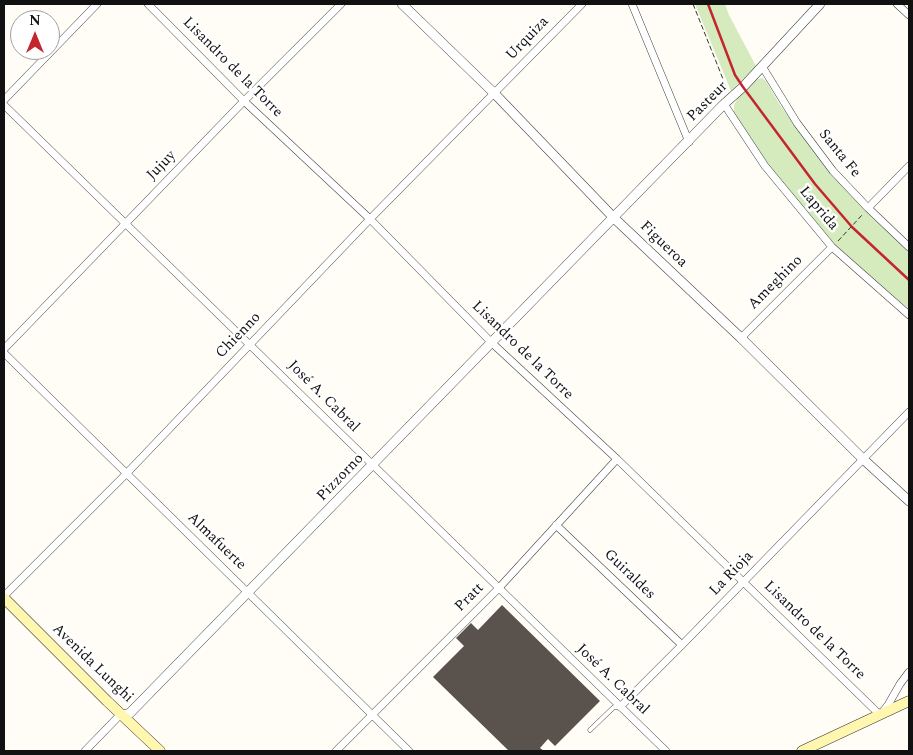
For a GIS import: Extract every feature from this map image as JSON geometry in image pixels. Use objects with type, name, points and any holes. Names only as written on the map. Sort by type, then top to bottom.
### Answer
[{"type":"main road","name":"Avenida Lunghi","points":[[4,597],[160,751]]},
{"type":"main road","points":[[802,751],[909,701]]},
{"type":"street","points":[[4,100],[97,4]]},
{"type":"street","name":"Lisandro de la Torre","points":[[148,4],[244,101],[370,219],[492,343],[617,459],[880,715]]},
{"type":"street","name":"Jujuy","points":[[4,349],[244,101],[341,4]]},
{"type":"street","name":"Figueroa","points":[[402,4],[494,93],[614,218],[741,338],[863,459],[909,501]]},
{"type":"street","name":"Urquiza","points":[[494,93],[582,4]]},
{"type":"street","points":[[632,4],[689,142]]},
{"type":"street","name":"Pasteur","points":[[614,218],[820,4]]},
{"type":"street","points":[[897,4],[909,15]]},
{"type":"street","name":"Santa Fe","points":[[762,66],[797,123],[833,171],[909,247]]},
{"type":"street","name":"Chienno","points":[[4,597],[126,474],[370,219],[494,93]]},
{"type":"street","name":"Laprida","points":[[728,101],[765,166],[832,247],[909,315]]},
{"type":"street","name":"José A. Cabral","points":[[4,105],[666,751]]},
{"type":"street","points":[[868,208],[909,166]]},
{"type":"street","name":"Pizzorno","points":[[85,751],[118,717],[130,713],[614,218]]},
{"type":"street","name":"Ameghino","points":[[741,338],[832,247]]},
{"type":"street","name":"Almafuerte","points":[[4,353],[409,751]]},
{"type":"street","name":"La Rioja","points":[[620,707],[909,412]]},
{"type":"street","name":"Pratt","points":[[336,751],[498,589],[617,459]]},
{"type":"street","name":"Guiraldes","points":[[556,525],[682,645]]},
{"type":"street","points":[[880,715],[909,672]]},
{"type":"lane","points":[[590,730],[614,707],[620,707]]},
{"type":"path","points":[[693,4],[728,101]]},
{"type":"path","points":[[832,247],[868,208]]},
{"type":"green space","points":[[695,4],[725,4],[756,66],[731,91]]},
{"type":"green space","points":[[762,78],[766,81],[780,105],[828,170],[871,217],[909,250],[909,309],[832,243],[768,165],[734,113],[734,105],[739,96],[757,79]]},
{"type":"building","points":[[502,605],[600,701],[555,746],[548,739],[540,748],[544,751],[509,751],[433,677],[464,646],[456,638],[471,623],[478,630]]},
{"type":"railway","points":[[708,4],[735,75],[743,87],[815,184],[852,227],[909,280]]}]
